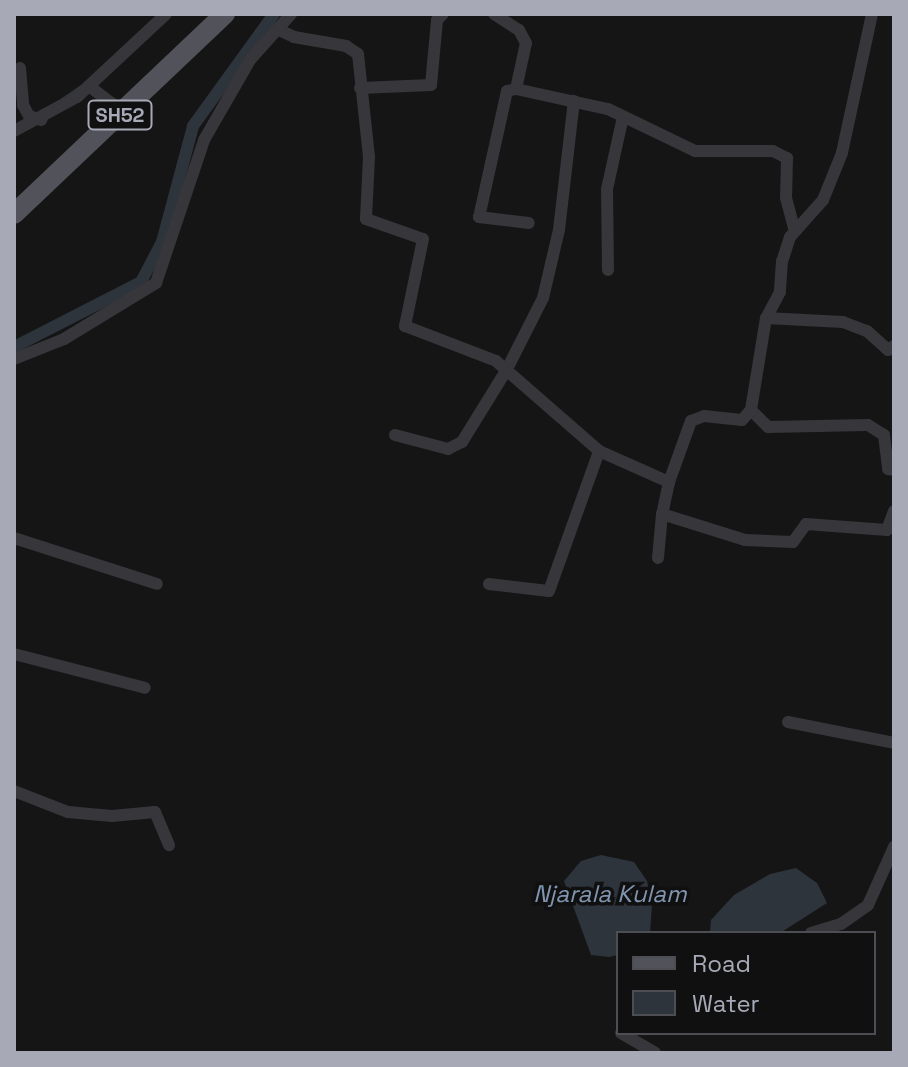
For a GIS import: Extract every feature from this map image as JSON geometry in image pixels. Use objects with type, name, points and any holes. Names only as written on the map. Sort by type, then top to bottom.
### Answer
[{"type":"main road","name":"SH52","points":[[14,214],[225,14]]},
{"type":"street","points":[[14,131],[41,120],[89,86],[166,14]]},
{"type":"street","points":[[14,359],[64,339],[156,283],[204,140],[250,60],[291,14]]},
{"type":"street","points":[[360,88],[431,85],[437,20],[443,14]]},
{"type":"street","points":[[494,14],[519,30],[526,43],[516,89]]},
{"type":"street","points":[[658,558],[669,482],[691,421],[704,416],[742,420],[751,410],[766,318],[780,292],[782,261],[795,231],[823,200],[842,153],[872,14]]},
{"type":"street","points":[[277,29],[294,37],[346,46],[358,54],[369,157],[366,219],[423,239],[405,326],[507,369],[536,401],[599,451],[669,482]]},
{"type":"street","points":[[20,68],[23,105],[29,116],[41,120]]},
{"type":"street","points":[[89,86],[123,112]]},
{"type":"street","points":[[529,223],[479,217],[507,91],[516,89],[574,101],[623,117],[695,151],[773,151],[787,158],[786,198],[795,231]]},
{"type":"street","points":[[395,435],[448,449],[462,442],[507,369],[543,298],[559,230],[574,101]]},
{"type":"street","points":[[608,270],[607,189],[623,117]]},
{"type":"street","points":[[766,318],[843,322],[867,331],[888,350],[894,346]]},
{"type":"street","points":[[751,410],[768,427],[868,425],[884,435],[888,469],[894,470]]},
{"type":"street","points":[[489,584],[549,591],[599,451]]},
{"type":"street","points":[[662,514],[745,540],[793,542],[806,524],[887,530],[894,511]]},
{"type":"street","points":[[14,538],[157,584]]},
{"type":"street","points":[[14,654],[145,688]]},
{"type":"street","points":[[788,722],[894,743]]},
{"type":"street","points":[[14,791],[68,812],[112,816],[155,812],[169,845]]},
{"type":"street","points":[[818,931],[841,924],[868,905],[883,881],[894,847]]},
{"type":"street","points":[[624,1035],[655,1053]]},
{"type":"water","name":"Njarala Kulam","points":[[601,855],[634,862],[647,881],[652,905],[650,931],[616,931],[616,955],[591,955],[564,881],[581,861]]},
{"type":"water","points":[[796,868],[817,883],[827,903],[783,931],[710,931],[711,920],[734,895],[770,874]]},
{"type":"waterway","points":[[14,347],[141,282],[162,242],[193,126],[274,14]]},
{"type":"waterway","points":[[62,99],[79,87]]}]
